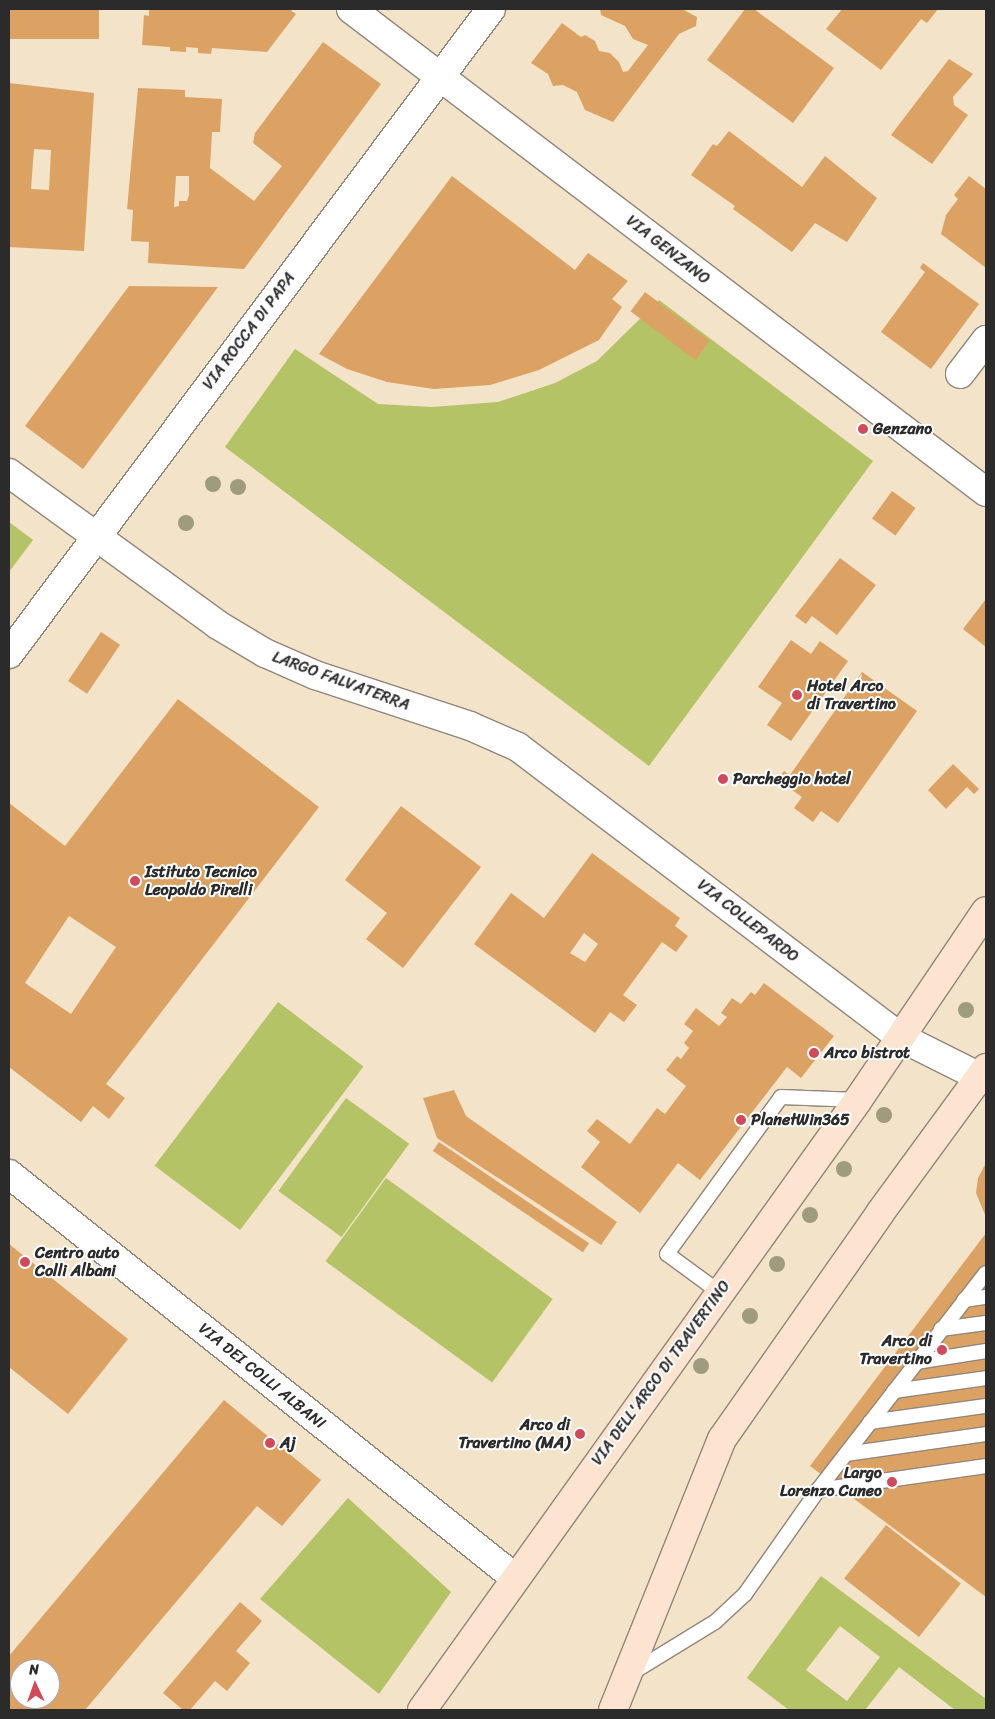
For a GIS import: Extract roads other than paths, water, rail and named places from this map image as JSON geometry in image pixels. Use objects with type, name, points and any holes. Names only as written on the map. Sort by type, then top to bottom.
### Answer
[{"type":"main road","name":"VIA DELL'ARCO DI TRAVERTINO","points":[[422,1710],[514,1577],[858,1100],[986,911]]},
{"type":"main road","points":[[613,1710],[630,1674],[706,1474],[732,1421],[984,1075]]},
{"type":"street","name":"VIA GENZANO","points":[[350,9],[441,75],[986,492]]},
{"type":"street","name":"VIA ROCCA DI PAPA","points":[[9,654],[94,537],[491,9]]},
{"type":"street","points":[[960,374],[986,340]]},
{"type":"street","name":"LARGO FALVATERRA","points":[[9,474],[218,625],[265,653],[308,673],[504,740],[597,805]]},
{"type":"street","name":"VIA COLLEPARDO","points":[[597,805],[900,1037]]},
{"type":"street","points":[[900,1037],[984,1075]]},
{"type":"street","name":"VIA DEI COLLI ALBANI","points":[[9,1174],[514,1577]]},
{"type":"lane","points":[[719,1292],[667,1254],[781,1097],[858,1100]]},
{"type":"lane","points":[[630,1674],[707,1627],[732,1606],[759,1576],[818,1490],[986,1273]]},
{"type":"lane","points":[[964,1300],[986,1297]]},
{"type":"lane","points":[[942,1329],[986,1323]]},
{"type":"lane","points":[[916,1362],[986,1351]]},
{"type":"lane","points":[[894,1391],[986,1378]]},
{"type":"lane","points":[[870,1422],[986,1406]]},
{"type":"lane","points":[[846,1454],[986,1434]]},
{"type":"lane","points":[[818,1490],[986,1466]]},
{"type":"place","name":"Genzano","points":[[863,429]]},
{"type":"place","name":"Hotel Arco di Travertino","points":[[797,695]]},
{"type":"place","name":"Parcheggio hotel","points":[[723,779]]},
{"type":"place","name":"Istituto Tecnico Leopoldo Pirelli","points":[[135,881]]},
{"type":"place","name":"Arco bistrot","points":[[814,1053]]},
{"type":"place","name":"PlanetWin365","points":[[741,1120]]},
{"type":"place","name":"Centro auto Colli Albani","points":[[25,1262]]},
{"type":"place","name":"Arco di Travertino","points":[[942,1350]]},
{"type":"place","name":"Arco di Travertino (MA)","points":[[580,1434]]},
{"type":"place","name":"Aj","points":[[270,1443]]},
{"type":"place","name":"Largo Lorenzo Cuneo","points":[[892,1482]]}]
